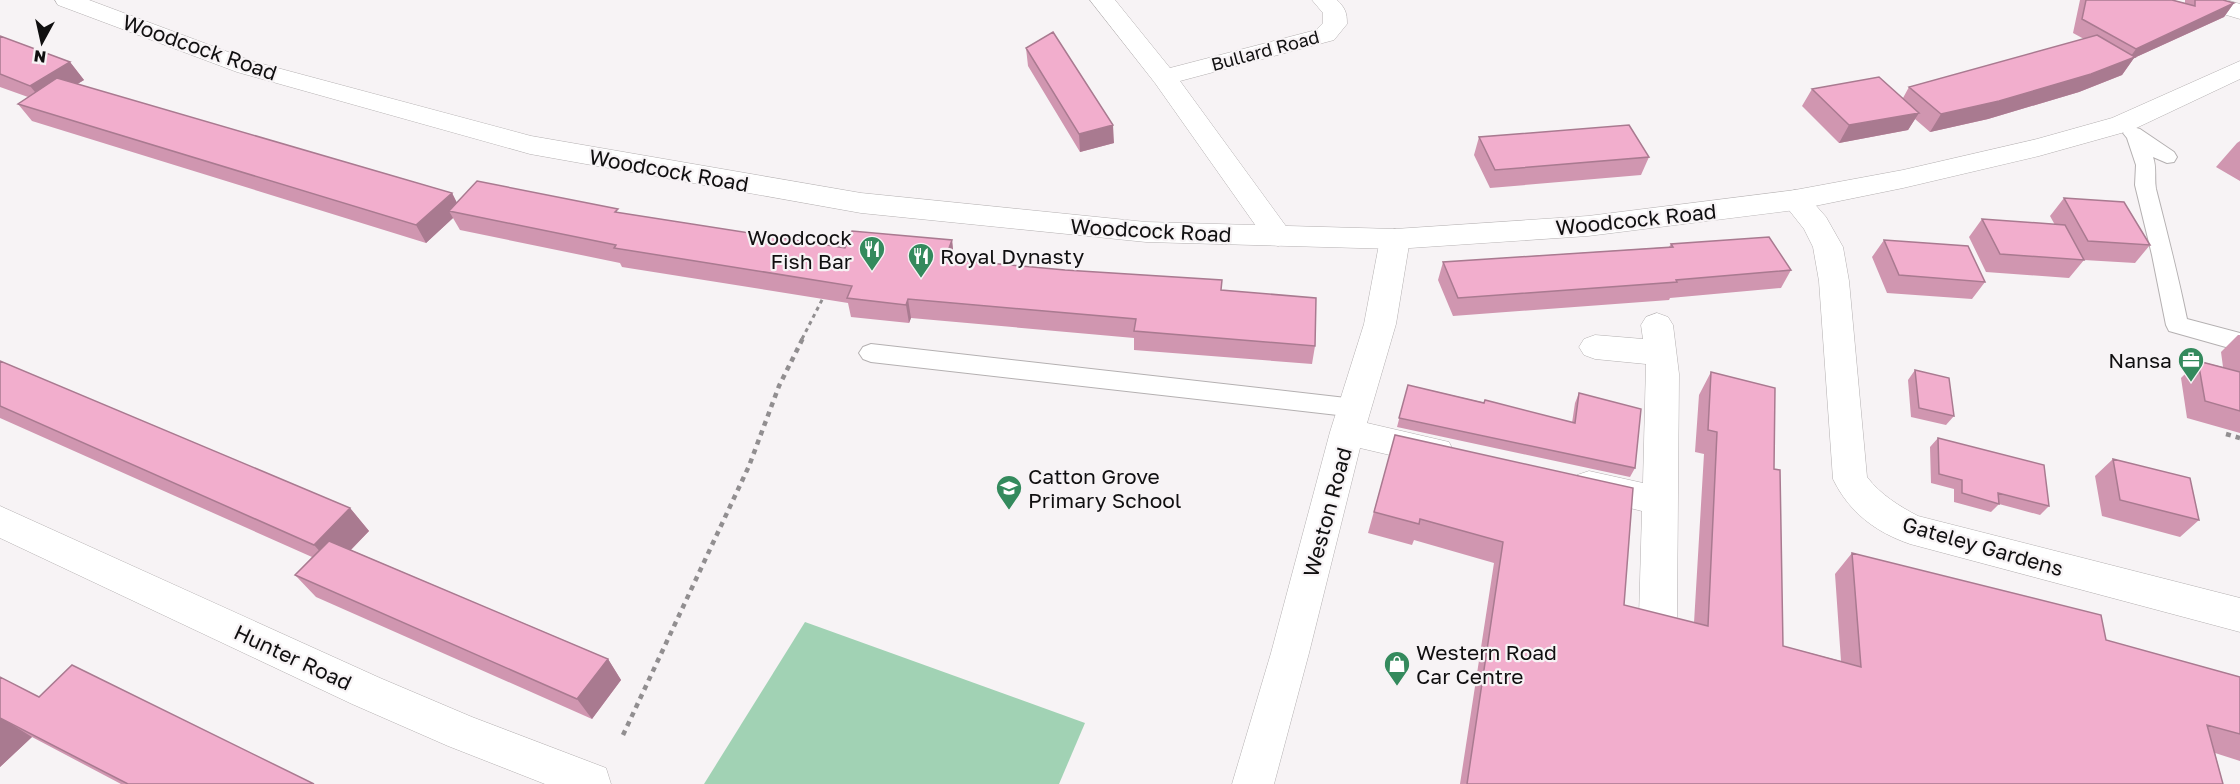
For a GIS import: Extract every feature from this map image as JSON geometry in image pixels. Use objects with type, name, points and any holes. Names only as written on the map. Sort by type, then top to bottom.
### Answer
[{"type":"street","name":"Woodcock Road","points":[[68,0],[246,67],[530,145],[861,203],[1146,232],[1395,239],[1588,226],[1795,200],[1914,177],[2039,147],[2129,130],[2240,69]]},
{"type":"street","points":[[1102,0],[1164,77],[1278,236]]},
{"type":"street","name":"Bullard Road","points":[[1164,77],[1325,35],[1335,24],[1335,12],[1324,0]]},
{"type":"street","points":[[2202,0],[2240,12]]},
{"type":"street","name":"Gateley Gardens","points":[[1795,200],[1816,224],[1828,247],[1834,281],[1850,479],[1860,496],[1882,514],[1910,529],[2240,615]]},
{"type":"street","name":"Weston Road","points":[[1252,784],[1290,653],[1351,420],[1380,324],[1395,239]]},
{"type":"street","points":[[1594,347],[1659,339],[1663,374],[1658,617]]},
{"type":"street","points":[[1351,420],[1463,458]]},
{"type":"street","points":[[1556,478],[1660,501]]},
{"type":"street","name":"Hunter Road","points":[[0,521],[366,691],[462,732],[595,783]]},
{"type":"lane","points":[[2129,130],[2167,157]]},
{"type":"lane","points":[[2129,130],[2146,165],[2145,185],[2163,255],[2177,325],[2240,342]]},
{"type":"lane","points":[[871,353],[1351,420]]},
{"type":"path","points":[[842,255],[861,203]]},
{"type":"path","points":[[623,735],[749,466],[779,386],[828,288]]},
{"type":"path","points":[[2226,434],[2240,438]]},
{"type":"green space","points":[[805,622],[1085,723],[1059,784],[704,784]]},
{"type":"building","points":[[2086,0],[2172,0],[2195,6],[2195,0],[2223,0],[2234,3],[2136,49],[2082,19]]},
{"type":"building","points":[[1053,32],[1113,125],[1079,134],[1026,48]]},
{"type":"building","points":[[2097,35],[2135,57],[2091,74],[1999,101],[1941,114],[1909,87]]},
{"type":"building","points":[[0,36],[70,62],[30,86],[0,74]]},
{"type":"building","points":[[1879,77],[1919,113],[1849,125],[1812,89]]},
{"type":"building","points":[[57,78],[452,193],[416,225],[18,104]]},
{"type":"building","points":[[1629,125],[1649,157],[1495,170],[1479,137]]},
{"type":"building","points":[[477,181],[618,209],[615,212],[845,248],[852,231],[952,240],[945,259],[1065,270],[1222,280],[1221,290],[1316,298],[1315,346],[1134,331],[1136,319],[908,299],[906,305],[847,298],[852,286],[614,248],[616,245],[449,211]]},
{"type":"building","points":[[2064,198],[2124,202],[2150,245],[2088,241]]},
{"type":"building","points":[[1982,219],[2065,225],[2084,260],[2000,254]]},
{"type":"building","points":[[1769,237],[1791,270],[1676,280],[1677,282],[1458,298],[1443,262],[1673,247],[1671,244]]},
{"type":"building","points":[[1884,240],[1968,246],[1985,282],[1899,275]]},
{"type":"building","points":[[0,361],[350,508],[314,545],[0,406]]},
{"type":"building","points":[[2198,361],[2240,372],[2240,411],[2205,401]]},
{"type":"building","points":[[1915,370],[1949,378],[1954,416],[1919,408]]},
{"type":"building","points":[[1711,372],[1775,388],[1774,469],[1780,470],[1783,646],[1861,667],[1852,553],[2101,615],[2106,640],[2240,677],[2240,734],[2207,725],[2223,784],[1467,784],[1503,542],[1420,519],[1419,524],[1374,512],[1395,435],[1633,488],[1624,605],[1708,626],[1717,432],[1708,430]]},
{"type":"building","points":[[1408,385],[1484,403],[1485,400],[1575,423],[1579,393],[1641,409],[1635,468],[1399,418]]},
{"type":"building","points":[[1938,438],[2044,465],[2049,506],[1998,493],[1999,504],[1962,493],[1962,480],[1939,474]]},
{"type":"building","points":[[2113,459],[2190,478],[2199,520],[2120,500]]},
{"type":"building","points":[[329,541],[608,659],[577,699],[295,575]]},
{"type":"building","points":[[72,665],[314,784],[128,784],[0,718],[0,677],[39,697]]},
{"type":"place","name":"Woodcock Fish Bar","points":[[872,272]]},
{"type":"place","name":"Royal Dynasty","points":[[921,279]]},
{"type":"place","name":"Nansa","points":[[2191,383]]},
{"type":"place","name":"Catton Grove Primary School","points":[[1009,511]]},
{"type":"place","name":"Western Road Car Centre","points":[[1397,687]]}]
